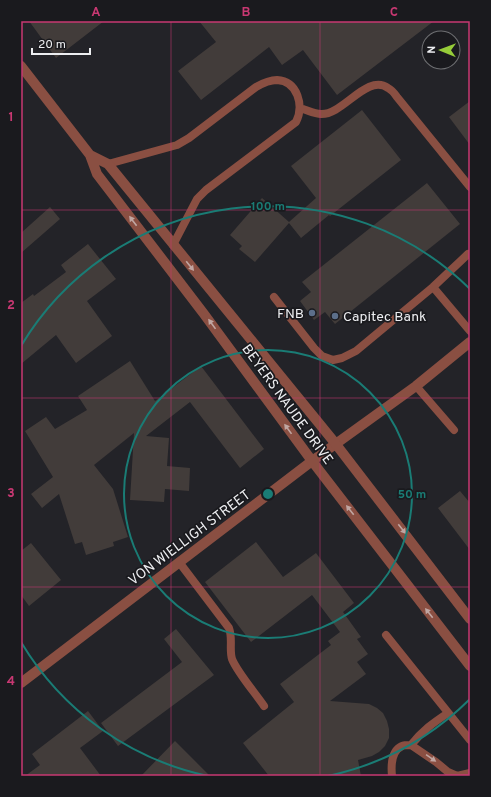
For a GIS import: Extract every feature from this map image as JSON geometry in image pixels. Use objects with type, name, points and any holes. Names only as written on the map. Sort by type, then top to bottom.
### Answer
[{"type":"street","name":"BEYERS NAUDE DRIVE","points":[[21,66],[90,155],[98,174],[312,460],[470,666]]},
{"type":"street","name":"BEYERS NAUDE DRIVE","points":[[90,155],[108,164],[335,443],[470,618]]},
{"type":"street","name":"VON WIELLIGH STREET","points":[[21,683],[312,460],[416,386],[470,342]]},
{"type":"lane","points":[[108,164],[177,145],[189,138],[256,86],[276,80],[286,82],[293,88],[299,98],[300,108],[300,114],[296,122],[206,190],[192,209],[173,245]]},
{"type":"lane","points":[[300,108],[321,115],[330,113],[367,87],[381,85],[388,87],[470,187]]},
{"type":"lane","points":[[274,297],[314,348],[322,356],[333,360],[342,358],[356,351],[433,287],[468,254]]},
{"type":"lane","points":[[433,287],[470,331]]},
{"type":"lane","points":[[416,386],[454,430]]},
{"type":"lane","points":[[179,562],[229,628],[232,640],[231,651],[235,664],[264,706]]},
{"type":"lane","points":[[386,635],[470,740]]},
{"type":"lane","points":[[412,745],[428,726],[448,713]]},
{"type":"lane","points":[[392,776],[391,765],[394,753],[401,746],[412,745],[448,772],[457,776],[470,773]]},
{"type":"building","points":[[29,21],[104,21],[56,58]]},
{"type":"building","points":[[199,21],[434,21],[337,95],[303,50],[282,65],[269,47],[201,100],[178,71],[216,42]]},
{"type":"building","points":[[470,101],[470,145],[449,117]]},
{"type":"building","points":[[362,110],[401,160],[301,238],[289,223],[255,262],[239,249],[242,246],[230,235],[262,198],[289,222],[316,198],[291,166]]},
{"type":"building","points":[[427,183],[460,224],[335,324],[325,312],[314,320],[300,301],[311,292],[302,282]]},
{"type":"building","points":[[50,207],[60,219],[21,253],[21,233]]},
{"type":"building","points":[[88,244],[116,279],[87,301],[112,336],[76,363],[56,335],[21,364],[21,303],[33,294],[34,296],[66,272],[61,265]]},
{"type":"building","points":[[130,361],[155,401],[201,366],[264,449],[240,468],[190,402],[146,436],[169,438],[167,466],[190,468],[189,491],[165,489],[164,502],[130,500],[134,433],[94,465],[113,489],[128,537],[113,542],[114,546],[86,555],[82,542],[75,544],[59,494],[42,508],[31,494],[53,477],[25,431],[46,417],[55,429],[87,410],[78,396]]},
{"type":"building","points":[[460,491],[470,503],[470,550],[438,508]]},
{"type":"building","points":[[256,542],[283,577],[316,553],[354,603],[343,612],[361,637],[357,639],[368,654],[357,662],[366,674],[330,701],[369,704],[383,713],[389,729],[389,738],[385,746],[379,752],[372,756],[358,760],[361,776],[269,776],[243,743],[294,702],[280,684],[331,645],[328,641],[340,632],[312,595],[251,642],[205,582]]},
{"type":"building","points":[[31,543],[61,580],[29,606],[21,595],[21,551]]},
{"type":"building","points":[[176,629],[214,675],[118,746],[101,723],[182,662],[164,639]]},
{"type":"building","points":[[88,711],[103,731],[80,748],[101,776],[25,776],[40,765],[32,754]]},
{"type":"building","points":[[175,741],[210,776],[141,776]]},
{"type":"place","name":"FNB","points":[[312,313]]},
{"type":"place","name":"Capitec Bank","points":[[335,316]]}]
